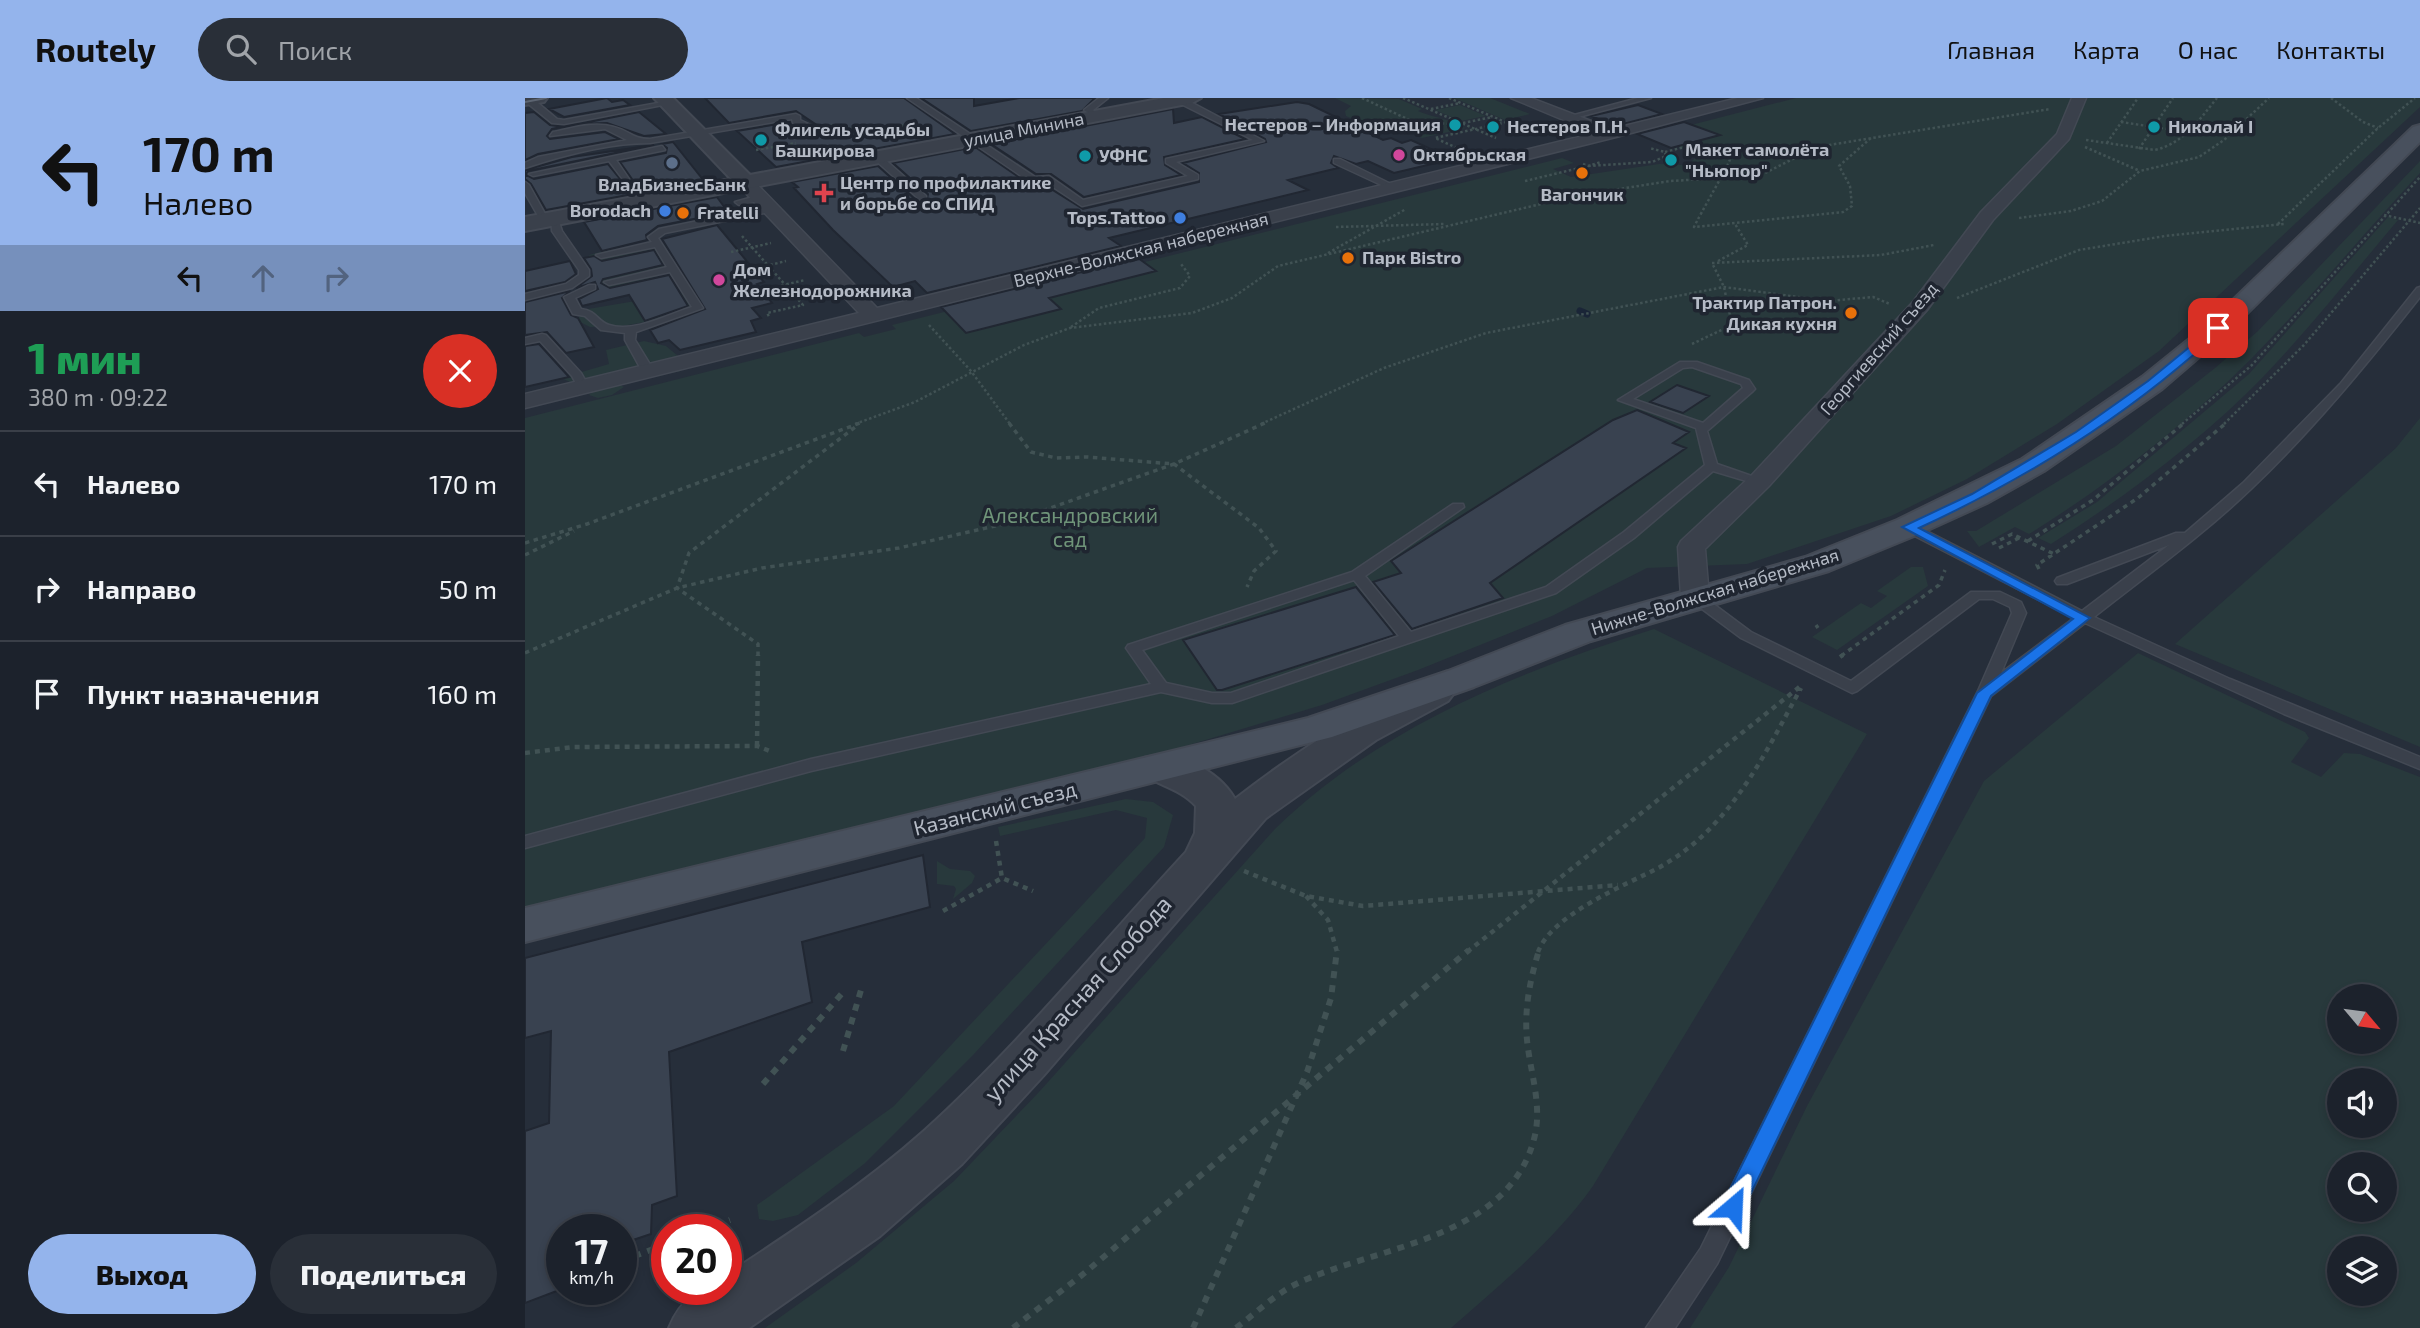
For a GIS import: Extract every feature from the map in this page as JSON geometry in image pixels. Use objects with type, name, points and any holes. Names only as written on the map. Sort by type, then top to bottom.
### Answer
[{"type":"main road","name":"Нижне-Волжская набережная","points":[[1461,679],[1578,633],[1695,597],[1817,564],[1976,496],[2032,465],[2152,383],[2218,328],[2420,131]]},
{"type":"main road","name":"Казанский съезд","points":[[525,925],[1318,728],[1461,679]]},
{"type":"street","points":[[1518,98],[1611,135]]},
{"type":"street","name":"Верхне-Волжская набережная","points":[[525,401],[1756,98]]},
{"type":"street","name":"улица Минина","points":[[541,221],[972,139],[1100,107],[1186,99]]},
{"type":"street","points":[[666,101],[873,316]]},
{"type":"street","name":"Георгиевский съезд","points":[[1695,597],[1691,547],[1760,481],[1920,306],[1987,216],[2062,139],[2078,102]]},
{"type":"street","name":"улица Красная Слобода","points":[[699,1328],[860,1218],[943,1147],[1097,983],[1225,863],[1251,808],[1362,731],[1461,679]]},
{"type":"street","points":[[1158,768],[1187,775],[1203,786],[1217,803],[1216,833],[1225,863]]},
{"type":"lane","points":[[911,98],[1034,180],[1046,178],[1082,203],[1195,177],[1168,161],[1260,141],[1186,99]]},
{"type":"lane","points":[[1604,98],[1621,104]]},
{"type":"lane","points":[[531,99],[555,121],[564,122],[666,101]]},
{"type":"lane","points":[[1567,118],[1640,99]]},
{"type":"lane","points":[[533,174],[796,116],[796,121],[814,130]]},
{"type":"lane","points":[[553,134],[617,127],[633,141]]},
{"type":"lane","points":[[525,166],[541,159],[633,141],[702,136]]},
{"type":"lane","points":[[621,148],[650,141]]},
{"type":"lane","points":[[877,157],[923,198]]},
{"type":"lane","points":[[611,158],[625,179]]},
{"type":"lane","points":[[1338,161],[1395,188]]},
{"type":"lane","points":[[525,185],[541,221],[557,231],[584,271],[584,276],[569,286],[525,297]]},
{"type":"lane","points":[[739,202],[765,203]]},
{"type":"lane","points":[[592,287],[569,297],[577,312],[588,313],[605,328],[631,330],[698,308],[653,237],[662,231],[765,203]]},
{"type":"lane","points":[[601,255],[655,244]]},
{"type":"lane","points":[[609,282],[672,269]]},
{"type":"lane","points":[[1985,693],[2197,530],[2301,433],[2345,385],[2420,290]]},
{"type":"lane","points":[[631,330],[629,340],[648,371]]},
{"type":"lane","points":[[525,341],[542,337],[577,375],[583,387]]},
{"type":"lane","points":[[1705,427],[1624,400],[1680,365],[1693,364],[1745,382],[1749,389],[1702,430],[1702,442],[1711,466]]},
{"type":"lane","points":[[1711,466],[1760,481]]},
{"type":"lane","points":[[525,842],[811,765],[1161,687],[1212,698],[1231,698],[1551,590],[1629,536],[1711,466]]},
{"type":"lane","points":[[1161,687],[1133,648],[1357,575],[1458,508]]},
{"type":"lane","points":[[1908,527],[2083,618],[2226,685],[2420,762]]},
{"type":"lane","points":[[2062,581],[2197,530]]},
{"type":"lane","points":[[1357,575],[1408,638]]},
{"type":"lane","points":[[1658,1328],[1669,1317],[1709,1256],[1985,693],[2019,612],[2016,605],[1995,596],[1976,595],[1852,688],[1746,635],[1695,597]]},
{"type":"path","points":[[1362,98],[1386,108],[1404,122],[1452,124]]},
{"type":"path","points":[[1403,98],[1497,139]]},
{"type":"path","points":[[1450,98],[1535,134]]},
{"type":"path","points":[[2107,144],[2138,98]]},
{"type":"path","points":[[2139,149],[2173,98]]},
{"type":"path","points":[[2062,139],[2139,149],[2166,149],[2187,132],[2217,98]]},
{"type":"path","points":[[2013,218],[2071,211],[2102,201],[2140,171],[2199,157],[2224,140],[2269,98]]},
{"type":"path","points":[[2331,98],[2363,122],[2378,128]]},
{"type":"path","points":[[525,653],[677,588],[762,568],[899,548],[1008,523],[1174,464],[1384,368],[1486,334],[1724,287],[1828,301],[1873,297],[1891,304],[1920,306],[1945,303],[2079,250],[2165,236],[2278,225],[2378,128],[2415,98]]},
{"type":"path","points":[[525,543],[587,524],[915,402],[1024,345],[1070,328],[1192,313],[1232,298],[1254,280],[1278,266],[1446,225],[1621,187],[1718,177],[1759,176],[1789,163],[1798,154],[1872,137],[2078,102]]},
{"type":"path","points":[[1430,110],[1461,103]]},
{"type":"path","points":[[1462,124],[1493,117]]},
{"type":"path","points":[[1457,148],[1435,138],[1527,117]]},
{"type":"path","points":[[822,139],[942,119]]},
{"type":"path","points":[[2121,122],[2187,132]]},
{"type":"path","points":[[1665,152],[1705,142],[1730,159],[1730,165],[1718,177],[1694,227],[1843,212],[1852,206],[1854,199],[1839,166],[1872,137]]},
{"type":"path","points":[[2062,139],[2140,171]]},
{"type":"path","points":[[756,150],[796,144]]},
{"type":"path","points":[[2028,541],[2093,500],[2252,365],[2420,177]]},
{"type":"path","points":[[1324,255],[1412,206]]},
{"type":"path","points":[[2037,565],[2138,498],[2246,405],[2304,345],[2420,208]]},
{"type":"path","points":[[2384,215],[2420,223]]},
{"type":"path","points":[[1712,263],[1733,256],[1748,245],[1735,224]]},
{"type":"path","points":[[1326,228],[1446,225]]},
{"type":"path","points":[[736,230],[803,305],[767,313],[772,321]]},
{"type":"path","points":[[1712,263],[1881,255],[1961,237],[1970,239]]},
{"type":"path","points":[[731,252],[774,242]]},
{"type":"path","points":[[746,271],[791,260]]},
{"type":"path","points":[[1070,328],[1099,308],[1180,288],[1189,276],[1187,268],[1176,261]]},
{"type":"path","points":[[1680,365],[1679,353],[1700,338],[1732,325],[1724,287],[1712,263]]},
{"type":"path","points":[[762,290],[808,280]]},
{"type":"path","points":[[928,324],[971,371],[1031,452],[1056,458],[1087,457],[1174,464],[1259,528],[1276,551],[1254,571],[1244,594]]},
{"type":"path","points":[[677,588],[689,554],[862,422]]},
{"type":"path","points":[[525,555],[587,524]]},
{"type":"path","points":[[1986,548],[2012,534],[2054,554]]},
{"type":"path","points":[[1991,552],[2020,538]]},
{"type":"path","points":[[1013,1328],[1082,1275],[1541,890],[1803,684],[1939,585],[1946,569]]},
{"type":"path","points":[[677,588],[758,644],[757,747]]},
{"type":"path","points":[[1236,1328],[1294,1285],[1362,1257],[1447,1232],[1484,1211],[1521,1169],[1538,1130],[1537,1093],[1526,1039],[1528,987],[1541,944],[1574,913],[1701,838],[1720,819],[1747,784],[1803,684]]},
{"type":"path","points":[[525,752],[573,747],[757,747],[811,765]]},
{"type":"path","points":[[996,838],[1002,878]]},
{"type":"path","points":[[1225,863],[1306,896],[1363,906],[1621,884]]},
{"type":"path","points":[[1002,878],[1033,891]]},
{"type":"path","points":[[943,911],[1002,878]]},
{"type":"path","points":[[1193,1328],[1307,1072],[1331,999],[1337,950],[1328,920],[1306,896]]},
{"type":"path","points":[[763,1084],[845,990]]},
{"type":"path","points":[[843,1051],[861,990]]},
{"type":"green space","points":[[1335,98],[1399,99],[1422,109],[1418,111],[1466,128],[1422,138],[1403,130],[1373,128],[1346,116],[1345,111],[1351,106]]},
{"type":"green space","points":[[1454,98],[1490,98],[1530,114],[1505,120]]},
{"type":"green space","name":"Александровский сад","points":[[1796,98],[2420,98],[2420,107],[2159,351],[2057,424],[1967,479],[1891,516],[1747,564],[1647,568],[1552,616],[1418,670],[1322,705],[1169,751],[525,908],[525,418],[859,333],[864,337],[896,329],[892,325],[1562,158],[1574,163],[1553,169],[1571,177],[1659,164],[1690,163],[1697,156],[1679,146],[1691,125]]},
{"type":"green space","points":[[1460,105],[1486,116],[1461,121],[1435,110]]},
{"type":"green space","points":[[2420,161],[2420,173],[2273,336],[2200,407],[2117,474],[2029,534],[2015,527],[1979,547],[1967,531],[1976,531],[2116,446],[2258,331]]},
{"type":"green space","points":[[2388,217],[2398,220],[2298,339],[2215,423],[2107,507],[2051,544],[2038,538],[2097,502],[2249,374]]},
{"type":"green space","points":[[664,247],[672,258],[655,264],[665,266],[655,270],[658,276],[643,281],[639,287],[602,290],[594,283],[588,283],[586,277],[596,274],[589,255],[608,250]]},
{"type":"green space","points":[[701,290],[706,293],[696,306],[670,311],[657,320],[622,326],[590,327],[576,320],[588,309]]},
{"type":"green space","points":[[644,341],[666,346],[684,361],[681,371],[619,384],[624,387],[612,395],[598,398],[589,395],[598,386],[577,385],[561,378],[609,364],[606,350]]},
{"type":"green space","points":[[2420,418],[2420,747],[2175,644],[2396,448]]},
{"type":"green space","points":[[1911,567],[1923,567],[1928,586],[1837,650],[1812,637],[1861,603],[1871,608],[1887,596],[1877,591]]},
{"type":"green space","points":[[1654,629],[1867,734],[1593,1186],[1544,1244],[1451,1328],[765,1328],[856,1263],[954,1181],[1039,1092],[1275,829],[1315,793],[1358,761],[1452,707],[1552,664]]},
{"type":"green space","points":[[2138,653],[2305,732],[2309,738],[2291,762],[2321,777],[2344,753],[2360,754],[2420,777],[2420,1328],[1690,1328],[1729,1267],[1807,1106],[1984,781]]},
{"type":"green space","points":[[1126,799],[1153,802],[1173,815],[1164,847],[974,1054],[864,1164],[798,1215],[773,1221],[759,1219],[757,1205],[894,1106],[1145,838],[1147,818],[1116,810],[1000,836],[998,827]]},
{"type":"green space","points":[[937,861],[950,869],[970,871],[975,876],[972,883],[953,899],[956,889],[954,886],[937,884]]},
{"type":"building","points":[[607,98],[612,102],[623,100],[630,105],[564,117],[549,109]]},
{"type":"building","points":[[705,98],[904,98],[955,134],[776,167],[737,131],[790,122],[816,134],[820,132],[818,126],[796,111],[729,123]]},
{"type":"building","points":[[921,98],[974,98],[974,106],[1019,98],[1095,98],[1082,111],[971,131]]},
{"type":"building","points":[[1297,102],[1309,104],[1383,140],[1391,138],[1402,143],[1411,140],[1453,159],[1394,173],[1368,161],[1356,164],[1334,156],[1331,163],[1338,168],[1288,180],[1308,190],[1109,238],[1121,246],[927,293],[915,281],[893,287],[833,230],[794,188],[798,187],[792,182],[878,166],[918,202],[926,203],[928,194],[893,163],[975,147],[1029,184],[1043,184],[1083,209],[1199,182],[1199,173],[1183,163],[1266,142],[1219,114]]},
{"type":"building","points":[[1638,105],[1662,114],[1615,126],[1591,116]]},
{"type":"building","points":[[1173,109],[1174,123],[1202,117],[1245,139],[1164,157],[1165,165],[1181,175],[1084,197],[1051,174],[1036,174],[991,144]]},
{"type":"building","points":[[534,112],[550,125],[562,127],[552,129],[547,136],[550,139],[605,132],[619,139],[538,154],[525,160],[525,113]]},
{"type":"building","points":[[639,112],[666,134],[644,136],[607,123],[580,124]]},
{"type":"building","points":[[1684,122],[1720,135],[1671,148],[1637,134]]},
{"type":"building","points":[[673,142],[704,181],[546,210],[531,184],[525,179],[525,170],[572,157],[654,145],[528,171],[526,175],[534,179],[608,164],[625,185],[632,179],[620,162],[666,153],[667,148],[662,144]]},
{"type":"building","points":[[717,197],[725,208],[706,212],[709,216],[658,226],[646,235],[647,240],[602,251],[584,222]]},
{"type":"building","points":[[717,225],[764,282],[757,284],[772,303],[752,308],[761,318],[751,321],[756,332],[680,350],[669,340],[658,343],[650,330],[705,309],[662,239]]},
{"type":"building","points":[[654,250],[663,265],[603,279],[601,283],[610,288],[669,275],[688,306],[645,321],[629,295],[582,306],[579,299],[598,289],[595,282],[576,288],[592,276],[584,258],[594,256],[602,261]]},
{"type":"building","points":[[1138,258],[1156,271],[1049,298],[1061,309],[966,333],[941,307]]},
{"type":"building","points":[[570,261],[576,274],[565,282],[525,291],[525,271]]},
{"type":"building","points":[[570,291],[562,298],[571,315],[578,318],[594,347],[566,353],[547,332],[525,335],[525,302]]},
{"type":"building","points":[[539,344],[569,377],[525,387],[525,346]]},
{"type":"building","points":[[1677,385],[1709,396],[1683,413],[1650,402]]},
{"type":"building","points":[[1637,410],[1689,432],[1673,443],[1686,448],[1490,583],[1503,598],[1412,629],[1373,582],[1401,573],[1391,561],[1613,420]]},
{"type":"building","points":[[1356,587],[1395,635],[1222,690],[1217,690],[1183,640]]},
{"type":"building","points":[[923,855],[930,907],[802,942],[812,1002],[669,1052],[677,1196],[652,1205],[651,1234],[637,1239],[637,1214],[546,1214],[546,1295],[525,1303],[525,1131],[549,1123],[551,1031],[525,1038],[525,958]]},
{"type":"waterway","points":[[1580,311],[1587,314]]},
{"type":"tram line","points":[[525,102],[546,98]]},
{"type":"place","name":"Нестеров – Информация","points":[[1455,125]]},
{"type":"place","name":"Нестеров П.Н.","points":[[1493,127]]},
{"type":"place","name":"Николай I","points":[[2154,127]]},
{"type":"place","name":"Флигель усадьбы Башкирова","points":[[761,140]]},
{"type":"place","name":"Октябрьская","points":[[1399,155]]},
{"type":"place","name":"УФНС","points":[[1085,156]]},
{"type":"place","name":"Макет самолёта \"Ньюпор\"","points":[[1671,160]]},
{"type":"place","name":"ВладБизнесБанк","points":[[672,163]]},
{"type":"place","name":"Вагончик","points":[[1582,173]]},
{"type":"place","name":"Центр по профилактике и борьбе со СПИД","points":[[824,193]]},
{"type":"place","name":"Borodach","points":[[665,211]]},
{"type":"place","name":"Fratelli","points":[[683,213]]},
{"type":"place","name":"Tops.Tattoo","points":[[1180,218]]},
{"type":"place","name":"Парк Bistro","points":[[1348,258]]},
{"type":"place","name":"Дом Железнодорожника","points":[[719,280]]},
{"type":"place","name":"Трактир Патрон. Дикая кухня","points":[[1851,313]]},
{"type":"route","points":[[1733,1207],[1985,693],[2083,618],[2009,582],[1908,527],[1976,496],[2081,434],[2152,383],[2218,328]]}]
